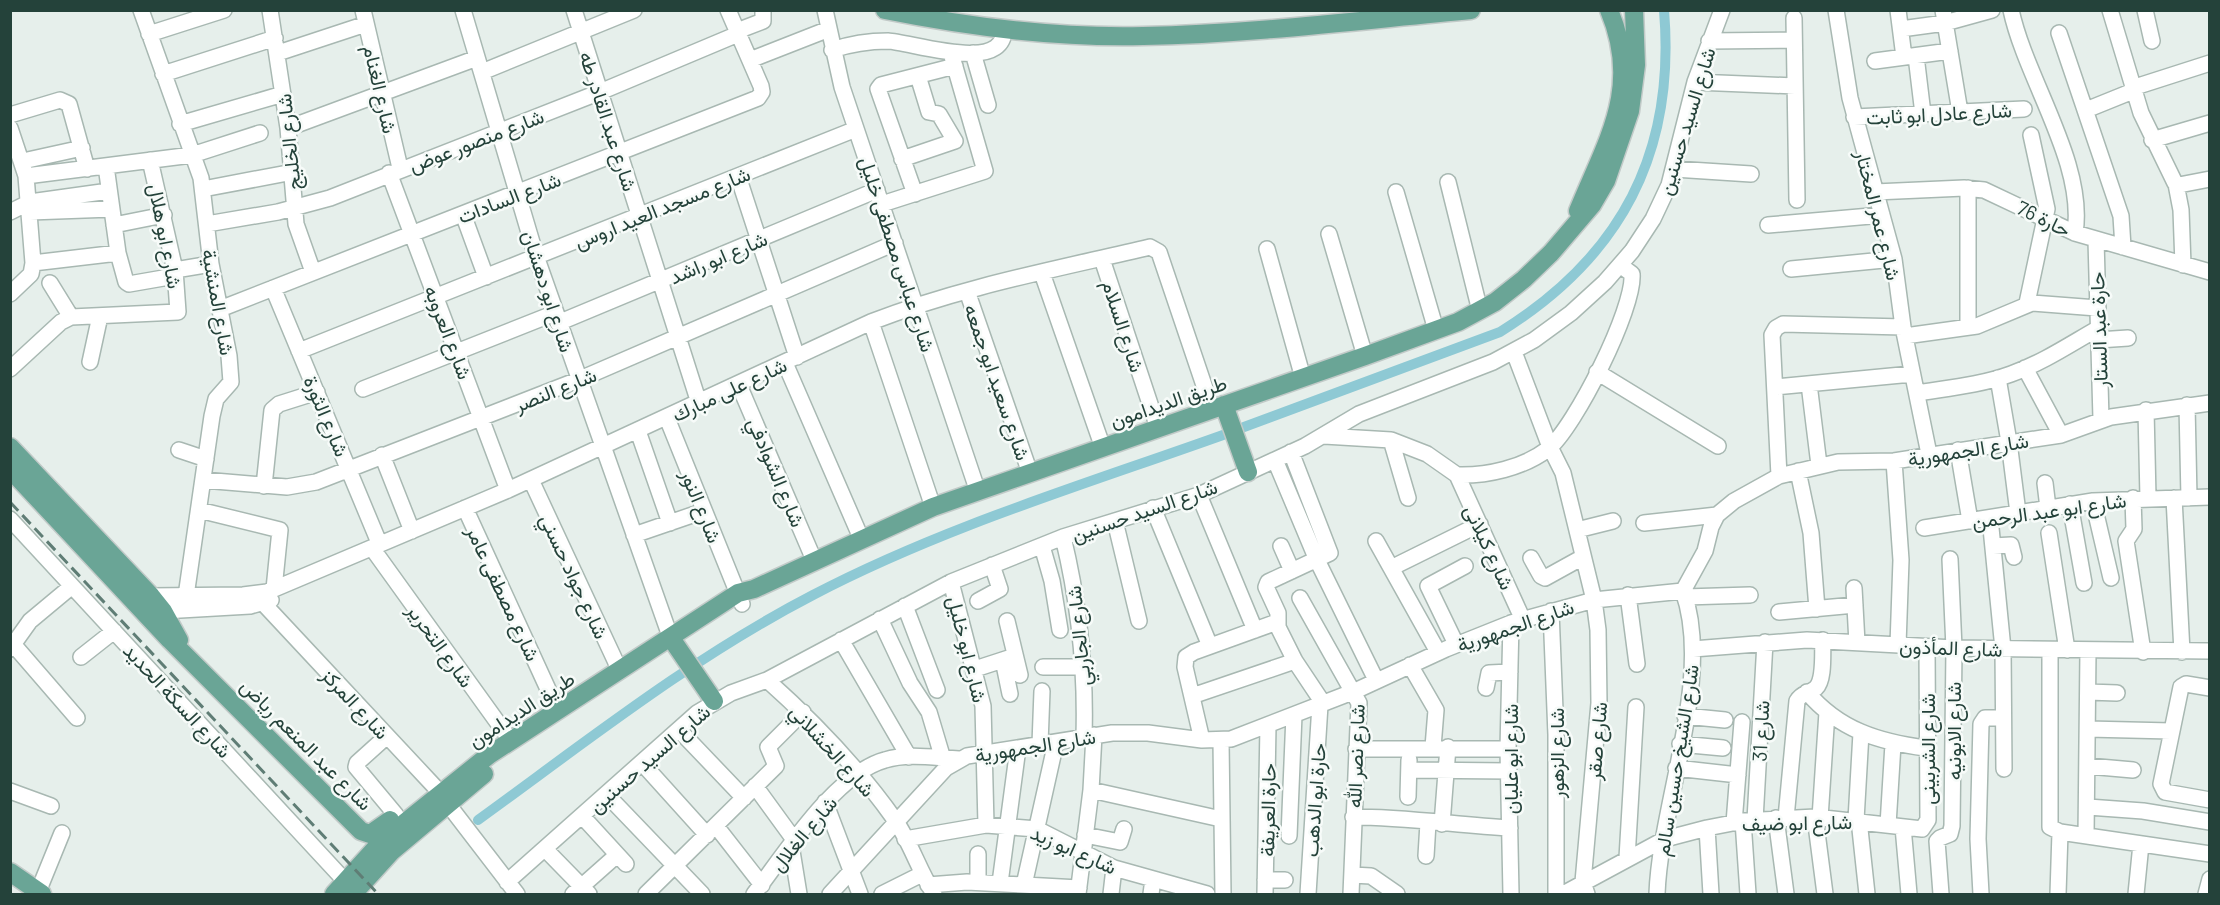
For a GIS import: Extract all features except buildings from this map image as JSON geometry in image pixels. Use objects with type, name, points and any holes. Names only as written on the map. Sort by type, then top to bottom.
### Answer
[{"type":"main road","points":[[885,10],[1004,29],[1073,35],[1143,36],[1361,10]]},
{"type":"main road","points":[[942,10],[1071,24],[1120,26],[1248,25],[1471,10]]},
{"type":"main road","name":"طريق الديدامون","points":[[1610,10],[1622,45],[1624,111]]},
{"type":"main road","name":"طريق الديدامون","points":[[344,890],[392,851],[440,794],[492,760],[626,680],[744,595],[861,538],[933,507],[1365,356],[1480,311],[1531,273],[1574,224],[1624,111],[1636,65],[1634,10]]},
{"type":"main road","points":[[1218,407],[1248,472]]},
{"type":"main road","name":"شارع عبد المنعم رياض","points":[[10,447],[15,467],[144,600],[183,650],[361,831],[367,834],[374,833],[396,815],[440,794]]},
{"type":"main road","points":[[675,644],[714,701]]},
{"type":"main road","name":"طريق الديدامون","points":[[492,760],[511,741],[620,671],[675,644]]},
{"type":"main road","points":[[10,872],[40,893]]},
{"type":"street","name":"شارع المنشية","points":[[141,10],[203,189],[211,264],[230,356],[231,382],[214,404],[186,596]]},
{"type":"street","points":[[149,34],[224,10]]},
{"type":"street","name":"شارع الخليج","points":[[270,10],[284,94],[295,209],[300,239],[313,272]]},
{"type":"street","name":"شارع ابو دهشان","points":[[463,10],[536,256],[578,380],[675,644]]},
{"type":"street","name":"شارع عبد القادر طه","points":[[574,10],[699,404]]},
{"type":"street","name":"شارع السادات","points":[[220,309],[758,98],[762,89],[728,10]]},
{"type":"street","name":"شارع منصور عوض","points":[[207,224],[295,209],[499,131],[600,92],[763,21],[763,10]]},
{"type":"street","name":"شارع السيد حسنين","points":[[512,888],[545,849],[714,701],[767,681],[951,582],[1063,537],[1199,495],[1324,436],[1372,408],[1472,371],[1514,352],[1571,313],[1620,265],[1653,219],[1674,169],[1695,82],[1722,10]]},
{"type":"street","name":"شارع عمر المختار","points":[[1836,10],[1854,117],[1894,259],[1904,331],[1929,454]]},
{"type":"street","points":[[1898,10],[1923,114]]},
{"type":"street","points":[[1901,29],[1944,16],[1992,10]]},
{"type":"street","points":[[2011,10],[2022,50],[2064,157],[2076,209],[2075,233]]},
{"type":"street","points":[[2110,10],[2132,89],[2152,140],[2176,184],[2181,210],[2183,265]]},
{"type":"street","points":[[2145,10],[2152,41]]},
{"type":"street","points":[[288,128],[382,93],[479,65],[580,32],[632,11]]},
{"type":"street","points":[[750,60],[827,16]]},
{"type":"street","name":"شارع عباس مصطفى خليل","points":[[827,16],[832,50],[856,129],[978,492]]},
{"type":"street","points":[[1944,16],[1960,112]]},
{"type":"street","points":[[163,74],[276,46],[364,17]]},
{"type":"street","name":"شارع الغنام","points":[[364,17],[382,93],[394,171]]},
{"type":"street","points":[[1794,18],[1797,200]]},
{"type":"street","points":[[915,194],[878,88],[918,76],[953,59],[997,47],[1003,39],[1004,29]]},
{"type":"street","points":[[2059,33],[2121,216],[2124,247]]},
{"type":"street","points":[[1709,41],[1794,40]]},
{"type":"street","points":[[832,50],[865,42],[889,41],[953,59]]},
{"type":"street","points":[[1875,61],[1950,51]]},
{"type":"street","points":[[974,53],[988,105]]},
{"type":"street","name":"شارع ابو راشد","points":[[363,389],[456,352],[660,281],[759,240],[880,197],[915,194],[985,171],[953,59]]},
{"type":"street","points":[[2086,110],[2132,89],[2210,63]]},
{"type":"street","points":[[902,159],[955,141],[939,114],[928,112],[918,76]]},
{"type":"street","points":[[1695,82],[1795,86]]},
{"type":"street","points":[[180,124],[284,94]]},
{"type":"street","points":[[10,115],[55,101],[65,101],[73,108],[87,168]]},
{"type":"street","name":"شارع عادل ابو ثابت","points":[[1854,117],[2024,109]]},
{"type":"street","points":[[2152,140],[2210,123]]},
{"type":"street","points":[[10,128],[30,207],[33,263],[31,274],[10,294]]},
{"type":"street","name":"شارع مسجد العيد اروس","points":[[299,351],[856,129]]},
{"type":"street","points":[[20,161],[87,168],[106,166],[192,154],[260,133]]},
{"type":"street","points":[[2027,303],[2046,220],[2046,198],[2031,135]]},
{"type":"street","points":[[20,161],[82,148]]},
{"type":"street","name":"شارع ابو هلال","points":[[71,317],[177,314],[180,308],[175,273],[150,160]]},
{"type":"street","points":[[106,166],[118,253],[126,282],[131,284],[211,264]]},
{"type":"street","points":[[1674,169],[1751,174]]},
{"type":"street","name":"شارع العروبه","points":[[394,171],[412,234],[508,490]]},
{"type":"street","points":[[203,189],[293,172]]},
{"type":"street","points":[[738,176],[777,294],[791,360],[861,538]]},
{"type":"street","points":[[2176,184],[2210,179]]},
{"type":"street","points":[[1448,182],[1480,311]]},
{"type":"street","points":[[1968,188],[1968,327]]},
{"type":"street","name":"حارة 76","points":[[1875,192],[1968,188],[2003,197],[2075,233],[2210,272]]},
{"type":"street","points":[[10,212],[109,191]]},
{"type":"street","points":[[1396,192],[1436,330]]},
{"type":"street","points":[[30,207],[112,209]]},
{"type":"street","points":[[463,214],[486,277]]},
{"type":"street","points":[[114,225],[164,215]]},
{"type":"street","points":[[1768,225],[1882,215]]},
{"type":"street","points":[[1329,234],[1365,356]]},
{"type":"street","name":"حارة عبد الستار","points":[[2096,240],[2101,419]]},
{"type":"street","name":"شارع النصر","points":[[203,480],[264,486],[299,486],[578,380],[895,243]]},
{"type":"street","name":"شارع على مبارك","points":[[311,574],[531,480],[699,404],[871,322],[915,305],[967,291],[1150,247],[1159,252],[1218,407]]},
{"type":"street","points":[[1267,249],[1303,378]]},
{"type":"street","points":[[33,263],[118,253]]},
{"type":"street","name":"شارع السلام","points":[[1102,258],[1158,429]]},
{"type":"street","points":[[1791,269],[1894,259]]},
{"type":"street","points":[[1324,436],[1390,440],[1427,454],[1457,475],[1470,475],[1513,466],[1537,456],[1550,447],[1571,419],[1624,316],[1630,295],[1632,274],[1620,265]]},
{"type":"street","points":[[1042,273],[1103,448]]},
{"type":"street","points":[[10,369],[61,322],[71,317],[50,283]]},
{"type":"street","name":"شارع الثورة","points":[[273,288],[349,468],[376,547]]},
{"type":"street","name":"شارع سعيد ابو جمعه","points":[[967,291],[1030,473]]},
{"type":"street","points":[[1779,476],[1772,335],[1779,325],[1904,331],[1968,327],[1987,322],[2027,303],[2097,308]]},
{"type":"street","points":[[90,362],[100,315]]},
{"type":"street","points":[[871,322],[933,507]]},
{"type":"street","points":[[1917,393],[1998,378],[2098,335],[2128,339]]},
{"type":"street","name":"شارع صقر","points":[[1514,352],[1550,447],[1563,473],[1594,600],[1600,649],[1600,685],[1585,888]]},
{"type":"street","points":[[2025,368],[2061,435]]},
{"type":"street","points":[[1597,372],[1718,446]]},
{"type":"street","points":[[1775,387],[1912,374]]},
{"type":"street","points":[[1998,378],[2010,442],[2018,513]]},
{"type":"street","points":[[1809,384],[1819,465]]},
{"type":"street","name":"شارع الشوادفي","points":[[739,385],[814,560]]},
{"type":"street","points":[[264,486],[272,410],[279,404],[317,392]]},
{"type":"street","name":"شارع الجمهورية","points":[[1717,515],[1734,501],[1779,476],[1819,465],[1856,460],[1894,461],[2061,435],[2101,419],[2146,410],[2210,403]]},
{"type":"street","points":[[2182,652],[2182,498],[2187,405]]},
{"type":"street","points":[[2144,652],[2126,541],[2134,529],[2141,498],[2146,410]]},
{"type":"street","name":"شارع النور","points":[[667,418],[704,511],[744,595]]},
{"type":"street","points":[[638,431],[670,523]]},
{"type":"street","points":[[1390,440],[1408,498]]},
{"type":"street","points":[[179,450],[206,459]]},
{"type":"street","points":[[1958,450],[1970,520]]},
{"type":"street","points":[[1291,452],[1323,556]]},
{"type":"street","points":[[382,455],[412,531]]},
{"type":"street","points":[[1275,460],[1323,556],[1377,681]]},
{"type":"street","points":[[1894,461],[1901,560],[1898,645]]},
{"type":"street","points":[[1798,471],[1811,533],[1817,609]]},
{"type":"street","name":"شارع كيلانى","points":[[1457,475],[1480,524],[1517,621]]},
{"type":"street","name":"شارع جواد حسني","points":[[531,480],[620,671]]},
{"type":"street","points":[[2045,483],[2048,508]]},
{"type":"street","points":[[1199,495],[1255,630]]},
{"type":"street","name":"شارع ابو عبد الرحمن","points":[[1924,528],[2093,501],[2210,497]]},
{"type":"street","points":[[2093,501],[2111,578]]},
{"type":"street","points":[[2070,504],[2084,583]]},
{"type":"street","name":"شارع مصطفى عامر","points":[[465,508],[558,711]]},
{"type":"street","points":[[1153,508],[1210,646]]},
{"type":"street","points":[[199,510],[280,530],[274,589]]},
{"type":"street","points":[[634,535],[704,511]]},
{"type":"street","points":[[1644,523],[1717,515]]},
{"type":"street","points":[[1684,594],[1705,551],[1711,527],[1717,515]]},
{"type":"street","points":[[1990,518],[2003,649],[2004,769]]},
{"type":"street","name":"شارع السكة الحديد","points":[[10,519],[114,631],[344,890]]},
{"type":"street","points":[[1115,520],[1139,621]]},
{"type":"street","points":[[1578,530],[1612,521]]},
{"type":"street","points":[[1391,568],[1480,524]]},
{"type":"street","points":[[2049,533],[2067,650]]},
{"type":"street","name":"شارع الجاربي","points":[[1063,537],[1076,600],[1089,735],[1091,790],[1079,891]]},
{"type":"street","points":[[1376,541],[1438,652]]},
{"type":"street","points":[[1993,546],[2011,545],[2014,557]]},
{"type":"street","points":[[1042,546],[1052,581],[1060,630]]},
{"type":"street","points":[[1281,546],[1292,571]]},
{"type":"street","name":"شارع التحرير","points":[[376,547],[511,741]]},
{"type":"street","points":[[1322,704],[1295,661],[1277,622],[1278,614],[1266,584],[1323,556]]},
{"type":"street","points":[[1531,558],[1541,576],[1545,578],[1583,557]]},
{"type":"street","name":"شارع الابونيه","points":[[1941,894],[1937,842],[1940,837],[1950,834],[1952,826],[1954,648],[1950,559]]},
{"type":"street","points":[[978,600],[1000,589],[992,565]]},
{"type":"street","points":[[1456,644],[1428,586],[1465,566]]},
{"type":"street","points":[[144,600],[186,596],[252,595],[311,574]]},
{"type":"street","points":[[156,614],[263,603],[311,574]]},
{"type":"street","name":"شارع ابو خليل","points":[[951,582],[983,706],[986,825]]},
{"type":"street","points":[[72,586],[30,621],[12,646],[77,718]]},
{"type":"street","points":[[1854,588],[1857,643]]},
{"type":"street","name":"شارع الشيخ حسين سالم","points":[[1657,894],[1685,716],[1693,649],[1684,594]]},
{"type":"street","points":[[1628,595],[1637,664]]},
{"type":"street","name":"شارع الجمهورية","points":[[830,894],[946,768],[959,759],[1089,735],[1148,733],[1221,741],[1354,691],[1456,644],[1551,611],[1594,600],[1628,595],[1750,595]]},
{"type":"street","name":"شارع نصر الله","points":[[1299,598],[1354,691],[1359,710],[1351,894]]},
{"type":"street","name":"شارع المركز","points":[[263,603],[440,794],[512,888]]},
{"type":"street","points":[[1779,612],[1855,605]]},
{"type":"street","points":[[904,606],[937,690]]},
{"type":"street","name":"شارع الزهور","points":[[1551,611],[1556,724],[1556,894]]},
{"type":"street","points":[[880,619],[910,683],[929,712],[943,759]]},
{"type":"street","points":[[1007,621],[1010,694]]},
{"type":"street","name":"شارع ابو عليان","points":[[1511,894],[1508,749],[1510,672],[1517,621]]},
{"type":"street","points":[[1202,740],[1185,662],[1190,654],[1277,622]]},
{"type":"street","points":[[81,657],[114,631]]},
{"type":"street","points":[[841,640],[909,757]]},
{"type":"street","points":[[1786,894],[1781,818],[1797,701],[1802,694],[1819,683],[1823,640]]},
{"type":"street","name":"شارع المأذون","points":[[1693,649],[1765,642],[1823,640],[1954,648],[2210,651]]},
{"type":"street","name":"شارع 31","points":[[1744,821],[1765,642]]},
{"type":"street","name":"شارع الشربينى","points":[[1896,826],[1919,829],[1927,823],[1927,647]]},
{"type":"street","points":[[2050,650],[2048,820],[2050,827],[2060,832],[2210,855]]},
{"type":"street","points":[[2086,836],[2088,651]]},
{"type":"street","points":[[975,669],[1009,658]]},
{"type":"street","points":[[1009,658],[1020,675]]},
{"type":"street","points":[[1192,696],[1295,661]]},
{"type":"street","points":[[1410,665],[1436,710],[1446,770],[1426,856]]},
{"type":"street","points":[[1043,667],[1084,667]]},
{"type":"street","points":[[1486,688],[1489,673],[1510,672]]},
{"type":"street","name":"شارع الخشلاني","points":[[767,681],[803,712],[859,773],[896,822],[928,884]]},
{"type":"street","points":[[2210,688],[2186,684],[2181,687],[2161,784],[2162,790],[2210,800]]},
{"type":"street","points":[[1040,744],[1042,690]]},
{"type":"street","points":[[1808,692],[1827,712],[1861,733],[1893,744],[1926,748]]},
{"type":"street","points":[[2088,692],[2117,693]]},
{"type":"street","name":"حارة ابو الدهب","points":[[1308,894],[1322,704]]},
{"type":"street","points":[[1627,858],[1636,707]]},
{"type":"street","points":[[646,894],[777,764],[768,752],[768,747],[803,712]]},
{"type":"street","points":[[1825,894],[1818,818],[1827,712]]},
{"type":"street","points":[[1289,837],[1294,715]]},
{"type":"street","points":[[1685,716],[1725,720]]},
{"type":"street","points":[[1981,894],[1978,839],[1981,724],[1985,718],[2003,718]]},
{"type":"street","points":[[1742,722],[1738,775],[1744,821],[1748,894]]},
{"type":"street","name":"حارة العريفة","points":[[1265,887],[1268,725]]},
{"type":"street","points":[[2088,729],[2171,731]]},
{"type":"street","points":[[679,730],[750,792],[793,843],[799,894]]},
{"type":"street","points":[[1861,733],[1857,820],[1867,894]]},
{"type":"street","points":[[387,736],[357,763],[356,767],[396,815]]},
{"type":"street","points":[[1221,741],[1222,894]]},
{"type":"street","points":[[1012,887],[1037,829],[1056,742]]},
{"type":"street","points":[[1680,744],[1723,748]]},
{"type":"street","points":[[1893,744],[1896,826],[1909,894]]},
{"type":"street","points":[[1356,749],[1441,747],[1508,749]]},
{"type":"street","points":[[1012,887],[1009,825],[1018,748]]},
{"type":"street","points":[[1408,797],[1410,748]]},
{"type":"street","name":"شارع الغلال","points":[[758,890],[825,802],[859,773],[883,760],[909,757],[959,759]]},
{"type":"street","points":[[642,763],[712,831],[758,890]]},
{"type":"street","points":[[2088,766],[2133,770]]},
{"type":"street","points":[[1676,768],[1738,775]]},
{"type":"street","points":[[1409,770],[1509,771]]},
{"type":"street","points":[[1091,790],[1221,819]]},
{"type":"street","points":[[10,791],[51,806]]},
{"type":"street","points":[[606,794],[702,894]]},
{"type":"street","points":[[825,802],[860,894]]},
{"type":"street","points":[[2088,807],[2143,811],[2210,822]]},
{"type":"street","points":[[545,849],[581,892],[621,859],[582,816]]},
{"type":"street","points":[[1353,817],[1394,818],[1510,828]]},
{"type":"street","name":"شارع ابو ضيف","points":[[1563,894],[1585,888],[1627,858],[1665,839],[1707,828],[1744,821],[1781,818],[1857,820],[1896,826]]},
{"type":"street","name":"شارع ابو زيد","points":[[905,839],[986,825],[1037,829],[1152,887],[1207,894]]},
{"type":"street","points":[[1707,828],[1711,894]]},
{"type":"street","points":[[1085,836],[1120,842],[1124,829]]},
{"type":"street","points":[[2058,894],[2060,832]]},
{"type":"street","points":[[40,893],[62,833]]},
{"type":"street","points":[[2136,894],[2141,844]]},
{"type":"street","points":[[978,854],[978,882]]},
{"type":"street","points":[[1111,894],[1114,868]]},
{"type":"street","points":[[1352,875],[1371,876],[1397,894]]},
{"type":"street","points":[[2206,894],[2210,879]]},
{"type":"street","points":[[1265,887],[1285,880]]},
{"type":"street","points":[[882,894],[928,884],[978,882],[1046,891],[1079,891]]},
{"type":"waterway","points":[[1244,427],[1500,332],[1542,302],[1578,270],[1608,235],[1632,197],[1649,155],[1660,110],[1665,62],[1664,10]]},
{"type":"waterway","points":[[478,820],[641,701],[725,645],[813,595],[964,527],[1223,435]]},
{"type":"railway","points":[[10,502],[378,894]]}]
